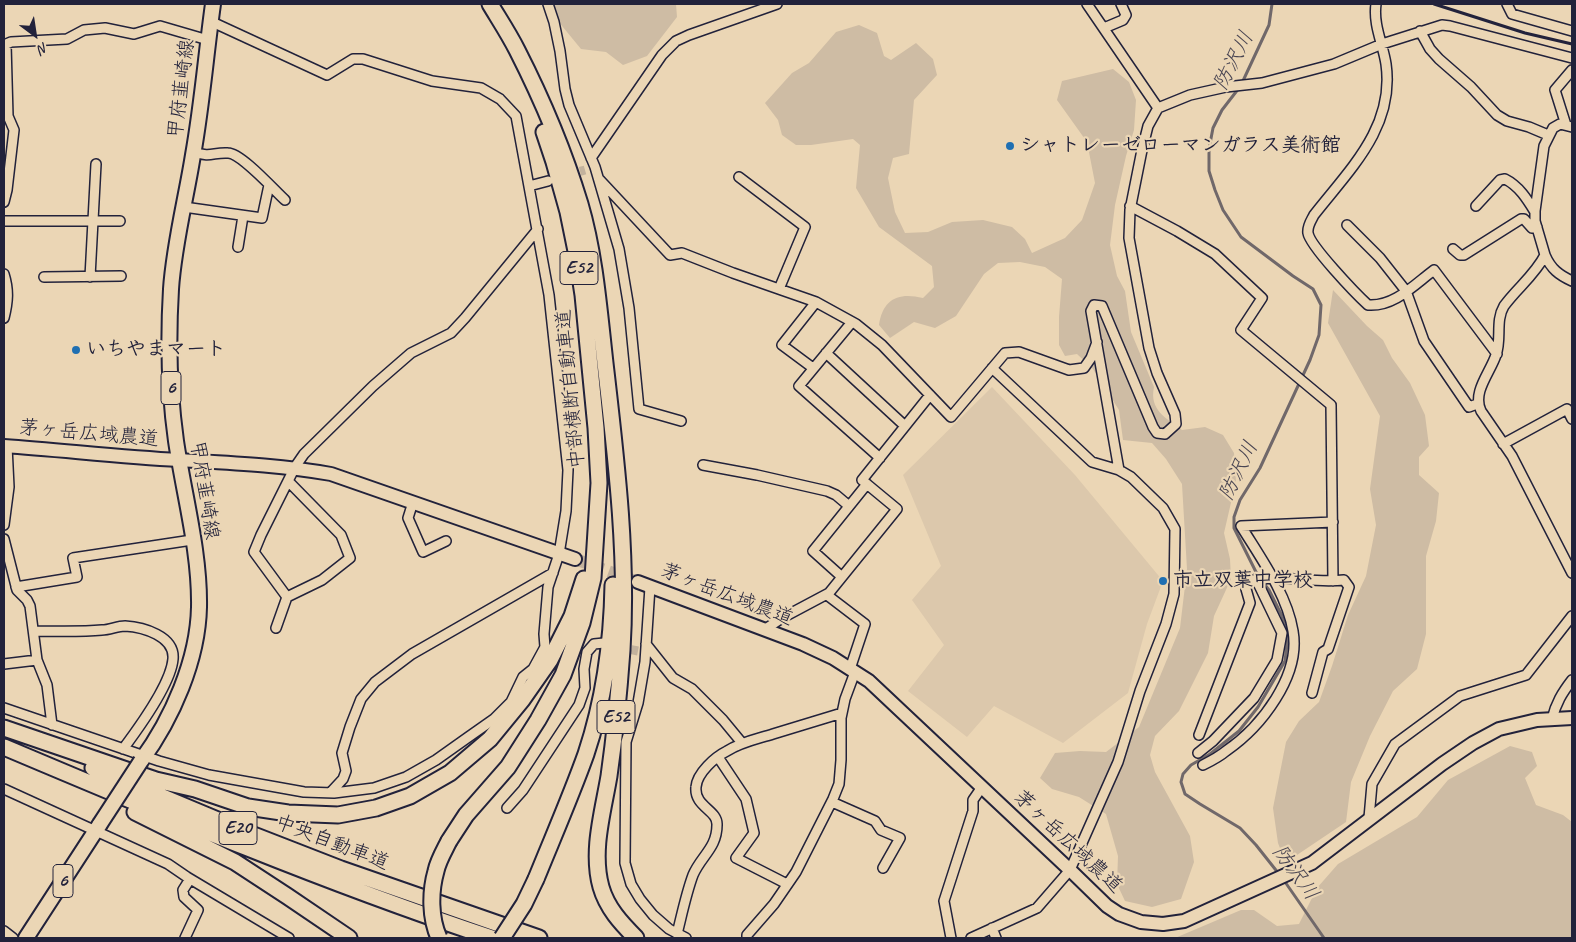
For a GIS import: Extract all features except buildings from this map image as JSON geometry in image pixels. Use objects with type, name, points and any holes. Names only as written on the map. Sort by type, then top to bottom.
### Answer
[{"type":"highway","name":"中部横断自動車道","points":[[492,7],[516,48],[539,95],[565,158],[580,206],[590,248],[596,291],[617,483]]},
{"type":"highway","name":"中部横断自動車道","points":[[492,7],[532,97],[554,162],[568,212],[577,256],[583,295],[596,428],[599,483],[596,538]]},
{"type":"highway","points":[[502,938],[524,904],[536,879],[586,754],[598,708],[608,654],[613,601],[617,483]]},
{"type":"highway","name":"E52","points":[[617,483],[624,563],[622,647],[617,711],[598,842],[597,863],[600,886],[606,901],[618,921],[636,938]]},
{"type":"highway","points":[[4,730],[156,780],[248,807],[288,813],[338,815],[376,808],[410,796],[450,774],[490,739],[522,700],[550,660],[572,616],[596,538]]},
{"type":"highway","name":"E52","points":[[439,938],[432,911],[436,870],[449,841],[466,815],[508,767],[538,720],[563,675],[582,623],[593,578],[596,538]]},
{"type":"highway","name":"中央自動車道","points":[[4,730],[269,841],[341,869],[538,938]]},
{"type":"highway","points":[[9,749],[235,862],[349,938]]},
{"type":"highway","name":"中央自動車道","points":[[9,749],[255,851],[492,938]]},
{"type":"main road","name":"甲府韮崎線","points":[[26,938],[143,759],[181,691],[192,654],[199,608],[198,582],[179,460],[170,386],[171,288],[194,152],[213,4]]},
{"type":"street","points":[[548,4],[556,31],[569,105],[599,179],[620,258],[629,308],[638,409],[681,421]]},
{"type":"street","points":[[585,170],[593,163],[662,55],[676,41],[777,4]]},
{"type":"street","points":[[1087,4],[1158,108]]},
{"type":"street","points":[[1104,28],[1123,20],[1126,16],[1121,4]]},
{"type":"street","points":[[1376,4],[1375,20],[1386,64],[1387,86],[1385,105],[1380,123],[1371,141],[1314,215],[1309,225],[1308,234],[1320,252],[1368,305],[1378,306],[1388,303],[1434,270],[1497,354]]},
{"type":"street","points":[[1506,4],[1512,14],[1572,31]]},
{"type":"street","points":[[4,708],[123,749],[143,759],[209,775],[304,792],[374,788],[406,777],[436,760],[494,719],[511,702],[523,677],[533,669],[545,647],[544,634],[548,587],[559,554],[566,511],[568,470],[549,294],[516,116],[500,99],[481,88],[432,81],[363,59],[353,59],[326,75],[210,21]]},
{"type":"street","points":[[4,202],[14,130],[8,116],[5,45],[12,42],[67,40],[84,30],[98,28],[134,34],[160,26],[208,40]]},
{"type":"street","points":[[1119,470],[1091,311],[1094,304],[1102,306],[1157,433],[1165,434],[1176,424],[1175,414],[1149,348],[1129,238],[1130,206],[1148,126],[1158,108],[1190,95],[1226,87],[1248,85],[1334,64],[1382,44],[1420,31],[1442,26],[1450,26],[1572,58]]},
{"type":"street","points":[[1420,31],[1430,49],[1439,59],[1471,87],[1497,115],[1507,121],[1548,135]]},
{"type":"street","points":[[1569,126],[1555,90],[1572,70]]},
{"type":"street","points":[[1569,126],[1560,124],[1553,128],[1544,146],[1535,221],[1549,265],[1559,275],[1572,281]]},
{"type":"street","points":[[194,152],[206,156],[230,153],[244,161],[285,200]]},
{"type":"street","points":[[90,277],[96,164]]},
{"type":"street","points":[[739,177],[805,227],[779,289]]},
{"type":"street","points":[[599,179],[670,255],[682,253],[816,302],[852,322],[882,345],[951,417],[1005,353],[1019,352],[1041,362],[1069,370],[1084,368],[1091,358],[1097,342]]},
{"type":"street","points":[[1476,206],[1500,180],[1505,179],[1521,192],[1535,212]]},
{"type":"street","points":[[530,186],[548,181]]},
{"type":"street","points":[[184,207],[262,218],[269,185]]},
{"type":"street","points":[[1130,206],[1215,254],[1262,298],[1241,330],[1331,405],[1333,581]]},
{"type":"street","points":[[238,247],[243,216]]},
{"type":"street","points":[[1453,249],[1464,255],[1521,219],[1524,219],[1532,228],[1537,226]]},
{"type":"street","points":[[4,221],[120,221]]},
{"type":"street","points":[[1346,225],[1380,258],[1406,291],[1424,341],[1469,407],[1477,404]]},
{"type":"street","points":[[287,597],[254,552],[295,467],[304,454],[373,386],[411,353],[451,333],[538,229]]},
{"type":"street","points":[[1545,255],[1541,264],[1502,311],[1497,354],[1478,395],[1477,404],[1512,456],[1572,573]]},
{"type":"street","points":[[4,274],[8,288],[8,304],[4,318]]},
{"type":"street","points":[[44,277],[121,276]]},
{"type":"street","points":[[813,368],[782,345],[816,302]]},
{"type":"street","points":[[852,322],[799,386],[880,458]]},
{"type":"street","points":[[826,354],[905,426]]},
{"type":"street","points":[[971,938],[1037,908],[1070,870],[1118,762],[1140,691],[1166,624],[1174,594],[1175,529],[1163,508],[1131,477],[1119,470],[1092,462],[992,368]]},
{"type":"street","points":[[764,630],[782,618],[827,595],[897,509],[862,480],[930,395]]},
{"type":"street","points":[[1503,444],[1567,409],[1572,419]]},
{"type":"street","points":[[4,525],[9,487],[5,446]]},
{"type":"street","name":"茅ヶ岳広域農道","points":[[5,446],[295,467],[331,474],[575,559]]},
{"type":"street","points":[[702,465],[758,475],[827,491],[836,495],[849,506]]},
{"type":"street","points":[[276,628],[287,597],[322,580],[350,558],[341,535],[288,481]]},
{"type":"street","points":[[842,577],[813,552],[866,484]]},
{"type":"street","points":[[413,502],[408,518],[423,552],[446,541]]},
{"type":"street","points":[[1203,765],[1226,751],[1247,733],[1267,711],[1281,690],[1293,660],[1295,648],[1293,630],[1287,610],[1242,526],[1332,522]]},
{"type":"street","points":[[4,539],[16,590],[27,600],[30,606],[37,660],[47,685],[52,725]]},
{"type":"street","points":[[16,587],[77,577],[73,558],[192,540]]},
{"type":"street","points":[[330,792],[343,779],[346,771],[342,754],[350,727],[361,699],[375,682],[412,654],[553,573]]},
{"type":"street","points":[[1198,735],[1250,602],[1246,589],[1247,582],[1271,578],[1344,580],[1349,586],[1328,649],[1323,652],[1312,693]]},
{"type":"street","points":[[1198,753],[1213,741],[1254,698],[1278,660],[1282,633],[1256,579]]},
{"type":"street","name":"茅ヶ岳広域農道","points":[[638,582],[810,647],[853,670],[882,691],[1106,906],[1119,914],[1150,924],[1184,921],[1312,863],[1473,743],[1499,729],[1552,718],[1572,718]]},
{"type":"street","points":[[650,587],[638,703],[626,742],[625,863],[631,884],[640,899],[653,915],[669,929],[682,936],[693,875],[698,864],[712,848],[718,824],[714,815],[698,800],[696,784],[701,775],[718,757],[742,743],[842,713]]},
{"type":"street","points":[[747,938],[747,935],[774,904],[796,872],[832,802],[839,784],[842,713],[865,624],[827,595]]},
{"type":"street","points":[[1370,818],[1372,784],[1395,744],[1460,696],[1526,676],[1572,616]]},
{"type":"street","points":[[34,632],[104,630],[123,626],[141,629],[156,634],[165,640],[171,649],[173,658],[169,672],[142,723],[123,749]]},
{"type":"street","points":[[507,808],[523,790],[579,705],[585,688],[584,669],[587,652],[594,644],[604,643]]},
{"type":"street","points":[[643,649],[673,678],[692,689],[723,720],[742,743]]},
{"type":"street","points":[[4,664],[37,660]]},
{"type":"street","points":[[171,664],[187,672]]},
{"type":"street","points":[[1552,718],[1555,706],[1572,680]]},
{"type":"street","points":[[718,757],[746,799],[754,833],[736,858],[788,884]]},
{"type":"street","points":[[951,938],[944,901],[973,811],[973,800],[982,787]]},
{"type":"street","points":[[4,789],[98,828],[168,864],[289,938]]},
{"type":"street","points":[[832,802],[875,821],[881,830],[900,838],[883,868]]},
{"type":"street","points":[[185,938],[198,910],[184,897],[184,890],[190,879]]},
{"type":"street","points":[[992,928],[996,938]]},
{"type":"street","points":[[4,931],[13,938]]},
{"type":"shaded area","points":[[544,4],[676,4],[677,17],[647,56],[623,65],[606,52],[581,49]]},
{"type":"shaded area","points":[[859,25],[877,33],[884,56],[891,60],[916,43],[933,59],[937,75],[914,100],[909,154],[893,158],[888,178],[895,212],[905,233],[928,232],[952,222],[983,220],[1012,227],[1025,239],[1032,253],[1065,238],[1082,220],[1095,183],[1087,142],[1057,100],[1062,81],[1113,69],[1129,82],[1136,100],[1134,130],[1115,205],[1110,245],[1117,276],[1125,291],[1131,332],[1154,387],[1153,395],[1156,408],[1182,430],[1205,427],[1223,435],[1234,453],[1236,481],[1224,533],[1230,559],[1231,579],[1214,616],[1208,653],[1179,711],[1155,736],[1150,755],[1155,772],[1190,836],[1194,862],[1181,899],[1152,907],[1125,901],[1117,884],[1118,856],[1106,814],[1079,797],[1052,789],[1040,778],[1055,753],[1080,751],[1106,752],[1139,727],[1180,628],[1187,569],[1182,484],[1166,459],[1152,443],[1123,440],[1119,410],[1093,369],[1077,354],[1065,356],[1059,345],[1062,279],[1045,267],[1020,262],[998,263],[984,274],[956,316],[935,328],[914,322],[890,338],[879,325],[881,316],[888,303],[899,297],[906,296],[923,298],[934,287],[932,266],[879,227],[856,188],[860,145],[853,139],[811,145],[796,145],[782,135],[778,120],[765,103],[792,73],[809,63],[836,32]]},
{"type":"shaded area","points":[[1333,290],[1383,340],[1392,358],[1410,383],[1425,415],[1429,446],[1419,457],[1419,475],[1439,493],[1436,521],[1426,556],[1426,634],[1417,669],[1393,691],[1370,736],[1351,782],[1346,822],[1294,857],[1283,856],[1278,843],[1273,808],[1286,742],[1299,721],[1319,702],[1348,615],[1366,576],[1376,525],[1370,489],[1380,416],[1328,323]]},
{"type":"shaded area","points":[[992,387],[1075,475],[1163,581],[1147,624],[1128,693],[1063,743],[994,706],[967,737],[908,691],[944,645],[912,600],[941,566],[903,475]]},
{"type":"shaded area","points":[[1510,746],[1532,752],[1537,766],[1525,778],[1536,805],[1563,815],[1572,822],[1572,938],[1175,938],[1241,910],[1254,910],[1277,926],[1299,924],[1317,888],[1338,864],[1417,817],[1448,780]]},
{"type":"waterway","name":"防沢川","points":[[1242,83],[1269,25],[1272,4]]},
{"type":"waterway","name":"防沢川","points":[[1239,88],[1222,110],[1213,128],[1209,149],[1209,171],[1215,190],[1223,210],[1241,237],[1313,289],[1321,305],[1319,335],[1310,360],[1260,468],[1240,500],[1234,517],[1234,528],[1258,576],[1269,590],[1282,616],[1288,636],[1285,661],[1258,707],[1239,731],[1210,754],[1191,765],[1183,774],[1181,782],[1185,794],[1240,828],[1279,874]]},
{"type":"waterway","name":"防沢川","points":[[1283,879],[1324,938]]},
{"type":"tunnel","points":[[567,175],[585,170]]},
{"type":"tunnel","points":[[575,559],[638,582]]},
{"type":"tunnel","points":[[618,647],[638,651]]},
{"type":"railway","points":[[1434,4],[1525,33],[1572,44]]},
{"type":"place","name":"シャトレーゼローマンガラス美術館","points":[[1010,146]]},
{"type":"place","name":"いちやまマート","points":[[76,350]]},
{"type":"place","name":"市立双葉中学校","points":[[1163,581]]}]
